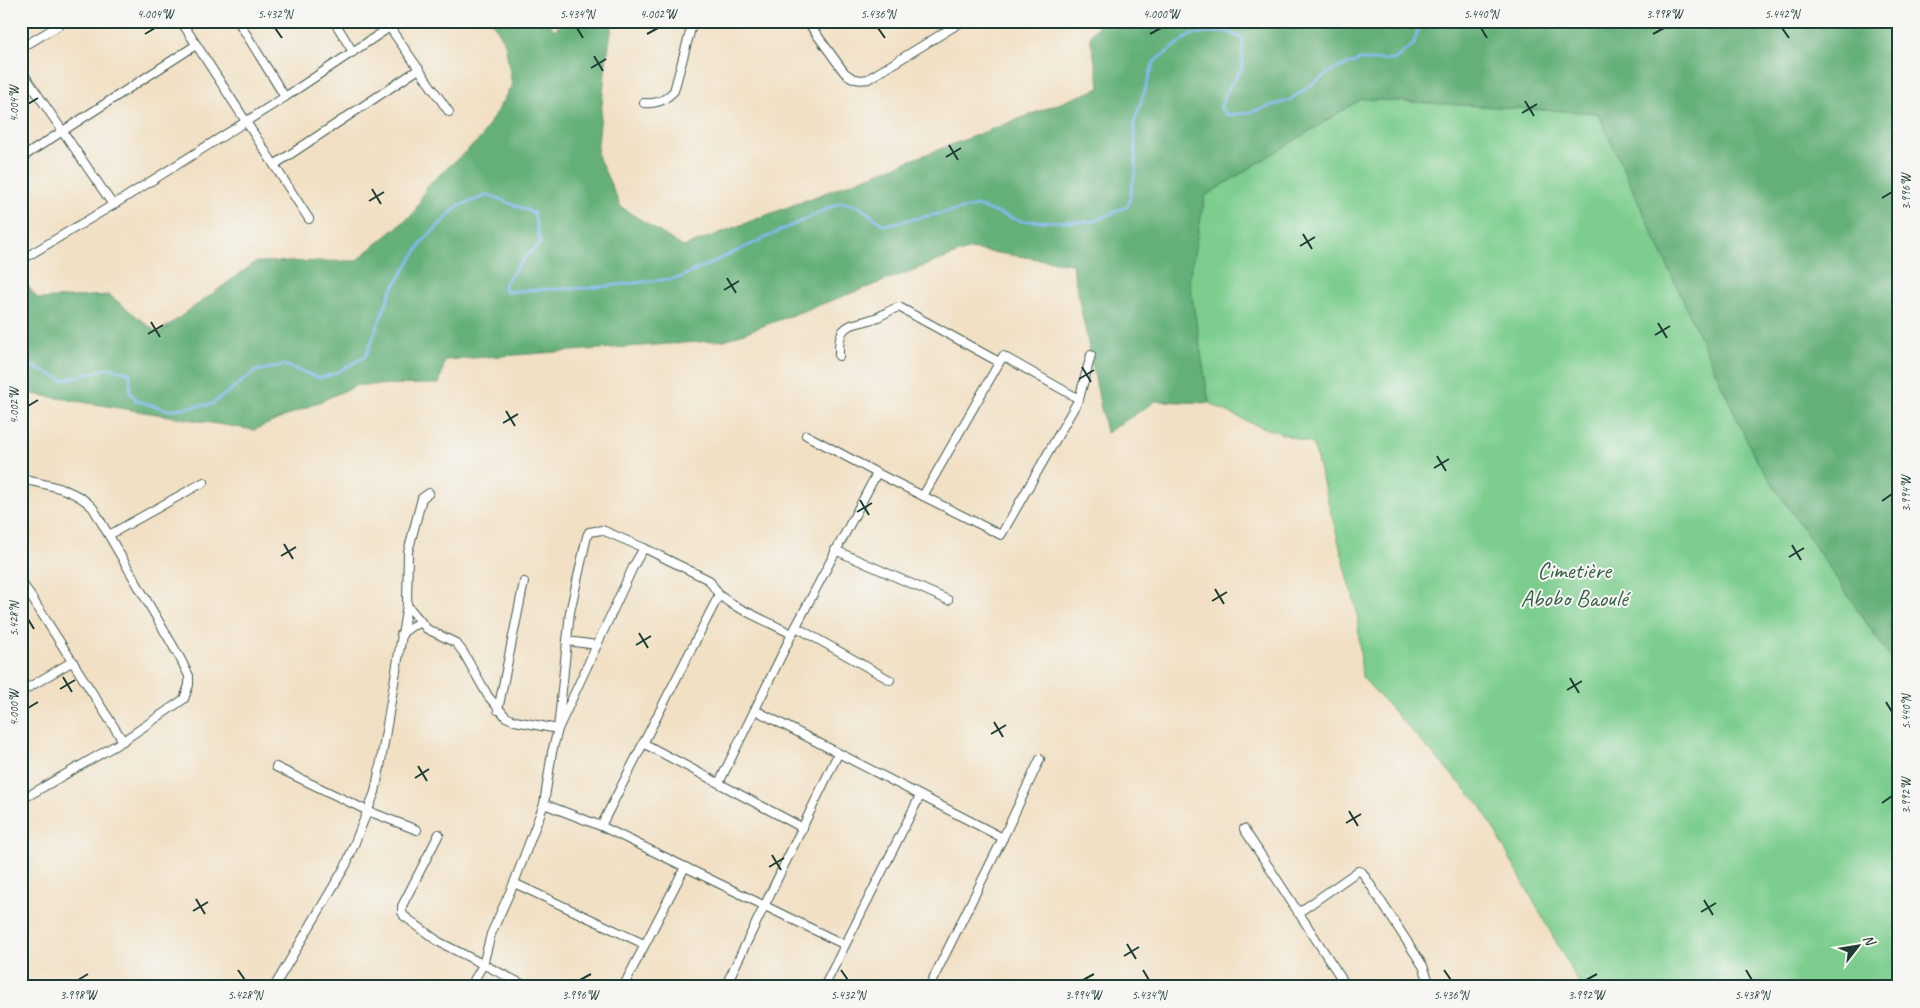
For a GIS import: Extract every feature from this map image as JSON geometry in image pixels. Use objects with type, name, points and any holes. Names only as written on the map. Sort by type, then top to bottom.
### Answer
[{"type":"street","points":[[21,48],[66,21]]},
{"type":"street","points":[[180,21],[308,219]]},
{"type":"street","points":[[238,21],[285,97]]},
{"type":"street","points":[[334,21],[353,52]]},
{"type":"street","points":[[21,260],[114,205],[285,97],[399,21]]},
{"type":"street","points":[[644,103],[655,104],[666,99],[674,91],[693,21]]},
{"type":"street","points":[[807,21],[844,72],[851,78],[861,80],[868,79],[963,21]]},
{"type":"street","points":[[390,28],[449,112]]},
{"type":"street","points":[[21,158],[196,45]]},
{"type":"street","points":[[274,165],[419,69]]},
{"type":"street","points":[[21,70],[114,205]]},
{"type":"street","points":[[839,356],[840,333],[846,328],[900,308],[999,362]]},
{"type":"street","points":[[806,436],[1001,534],[1079,399],[1091,355]]},
{"type":"street","points":[[923,496],[1003,356],[1079,399]]},
{"type":"street","points":[[719,783],[794,630],[877,473]]},
{"type":"street","points":[[21,479],[72,492],[84,498],[93,508],[190,676],[190,685],[184,699],[123,742],[21,800]]},
{"type":"street","points":[[109,536],[204,482]]},
{"type":"street","points":[[274,987],[346,866],[374,792],[380,767],[407,605],[408,552],[422,498],[429,493]]},
{"type":"street","points":[[470,987],[482,965],[491,934],[514,883],[544,804],[552,752],[558,729],[570,612],[589,532],[602,530],[644,548],[709,580],[719,595],[733,605],[794,630],[890,680]]},
{"type":"street","points":[[558,729],[634,565],[644,548]]},
{"type":"street","points":[[835,550],[948,600]]},
{"type":"street","points":[[21,580],[123,742]]},
{"type":"street","points":[[498,710],[524,582]]},
{"type":"street","points":[[601,826],[719,595]]},
{"type":"street","points":[[407,605],[427,629],[456,643],[498,710],[506,717],[516,721],[558,729]]},
{"type":"street","points":[[402,634],[412,626],[421,623]]},
{"type":"street","points":[[567,641],[597,645]]},
{"type":"street","points":[[21,692],[73,661]]},
{"type":"street","points":[[755,710],[1003,838]]},
{"type":"street","points":[[643,743],[803,828]]},
{"type":"street","points":[[725,987],[838,754]]},
{"type":"street","points":[[929,987],[1040,759]]},
{"type":"street","points":[[276,767],[368,811],[416,830]]},
{"type":"street","points":[[824,987],[920,796]]},
{"type":"street","points":[[544,804],[601,826],[844,945]]},
{"type":"street","points":[[1244,829],[1346,987]]},
{"type":"street","points":[[439,834],[402,906],[402,912],[408,920],[439,942],[528,987]]},
{"type":"street","points":[[623,987],[685,868]]},
{"type":"street","points":[[1298,913],[1358,871],[1362,872],[1426,972],[1428,980],[1424,987]]},
{"type":"street","points":[[514,883],[644,944]]},
{"type":"green space","points":[[492,21],[548,21],[554,30],[566,21],[613,21],[606,63],[597,154],[621,207],[683,247],[1100,88],[1090,36],[1102,21],[1899,21],[1899,671],[1754,456],[1598,113],[1361,99],[1205,196],[1189,279],[1209,403],[1156,401],[1106,433],[1072,264],[970,249],[725,340],[445,360],[439,384],[358,385],[254,430],[21,392],[21,278],[38,299],[109,295],[158,333],[256,262],[356,261],[414,213],[427,186],[481,138],[512,85],[505,43]]},
{"type":"green space","name":"Cimetière Abobo Baoulé","points":[[1361,99],[1598,113],[1754,456],[1899,671],[1899,987],[1581,987],[1481,806],[1362,677],[1357,612],[1313,444],[1253,424],[1209,403],[1189,279],[1205,196]]},
{"type":"waterway","points":[[21,362],[64,380],[110,368],[130,373],[130,392],[137,401],[169,410],[212,404],[256,371],[284,365],[319,378],[334,374],[366,356],[391,291],[423,241],[458,206],[489,195],[534,213],[540,243],[522,261],[504,284],[505,292],[589,288],[679,278],[842,202],[860,207],[884,225],[977,206],[1021,221],[1092,222],[1128,206],[1136,169],[1134,123],[1154,62],[1190,35],[1226,31],[1243,39],[1242,68],[1228,89],[1220,107],[1227,115],[1247,113],[1288,101],[1333,70],[1360,60],[1394,60],[1414,44],[1420,21]]}]
